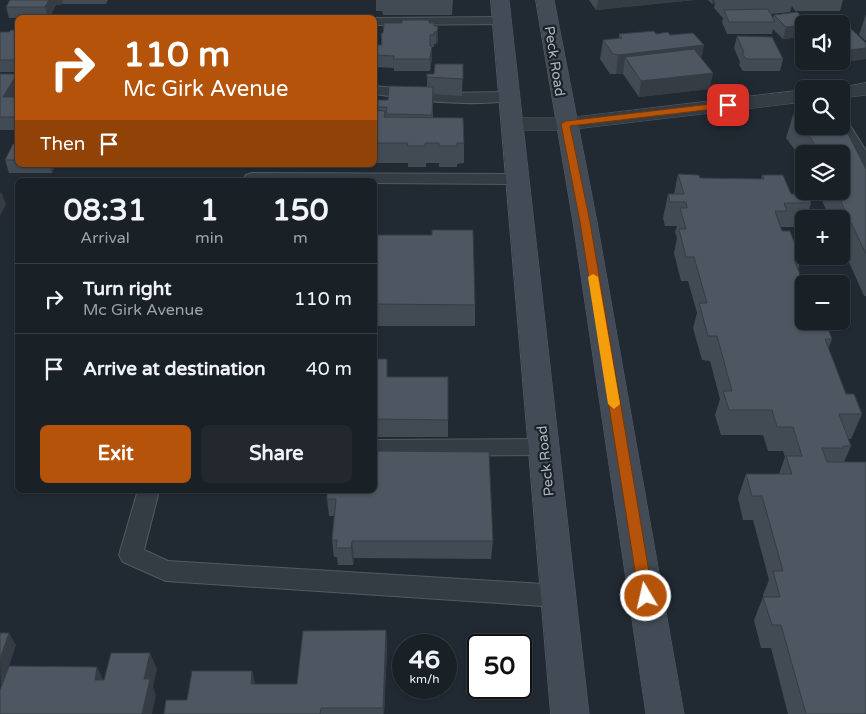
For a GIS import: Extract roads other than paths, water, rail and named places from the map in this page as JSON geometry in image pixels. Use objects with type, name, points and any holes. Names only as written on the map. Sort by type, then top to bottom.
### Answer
[{"type":"main road","name":"Peck Road","points":[[500,0],[570,714]]},
{"type":"main road","name":"Peck Road","points":[[545,0],[585,222],[665,714]]},
{"type":"street","points":[[850,91],[866,89]]},
{"type":"street","points":[[510,110],[566,124],[795,97]]},
{"type":"lane","points":[[377,21],[502,21]]},
{"type":"lane","points":[[377,90],[413,97],[468,99],[510,110]]},
{"type":"lane","points":[[849,135],[866,165]]},
{"type":"lane","points":[[377,178],[518,179]]},
{"type":"lane","points":[[377,448],[544,447]]},
{"type":"lane","points":[[147,495],[131,555],[166,571],[559,596]]}]
